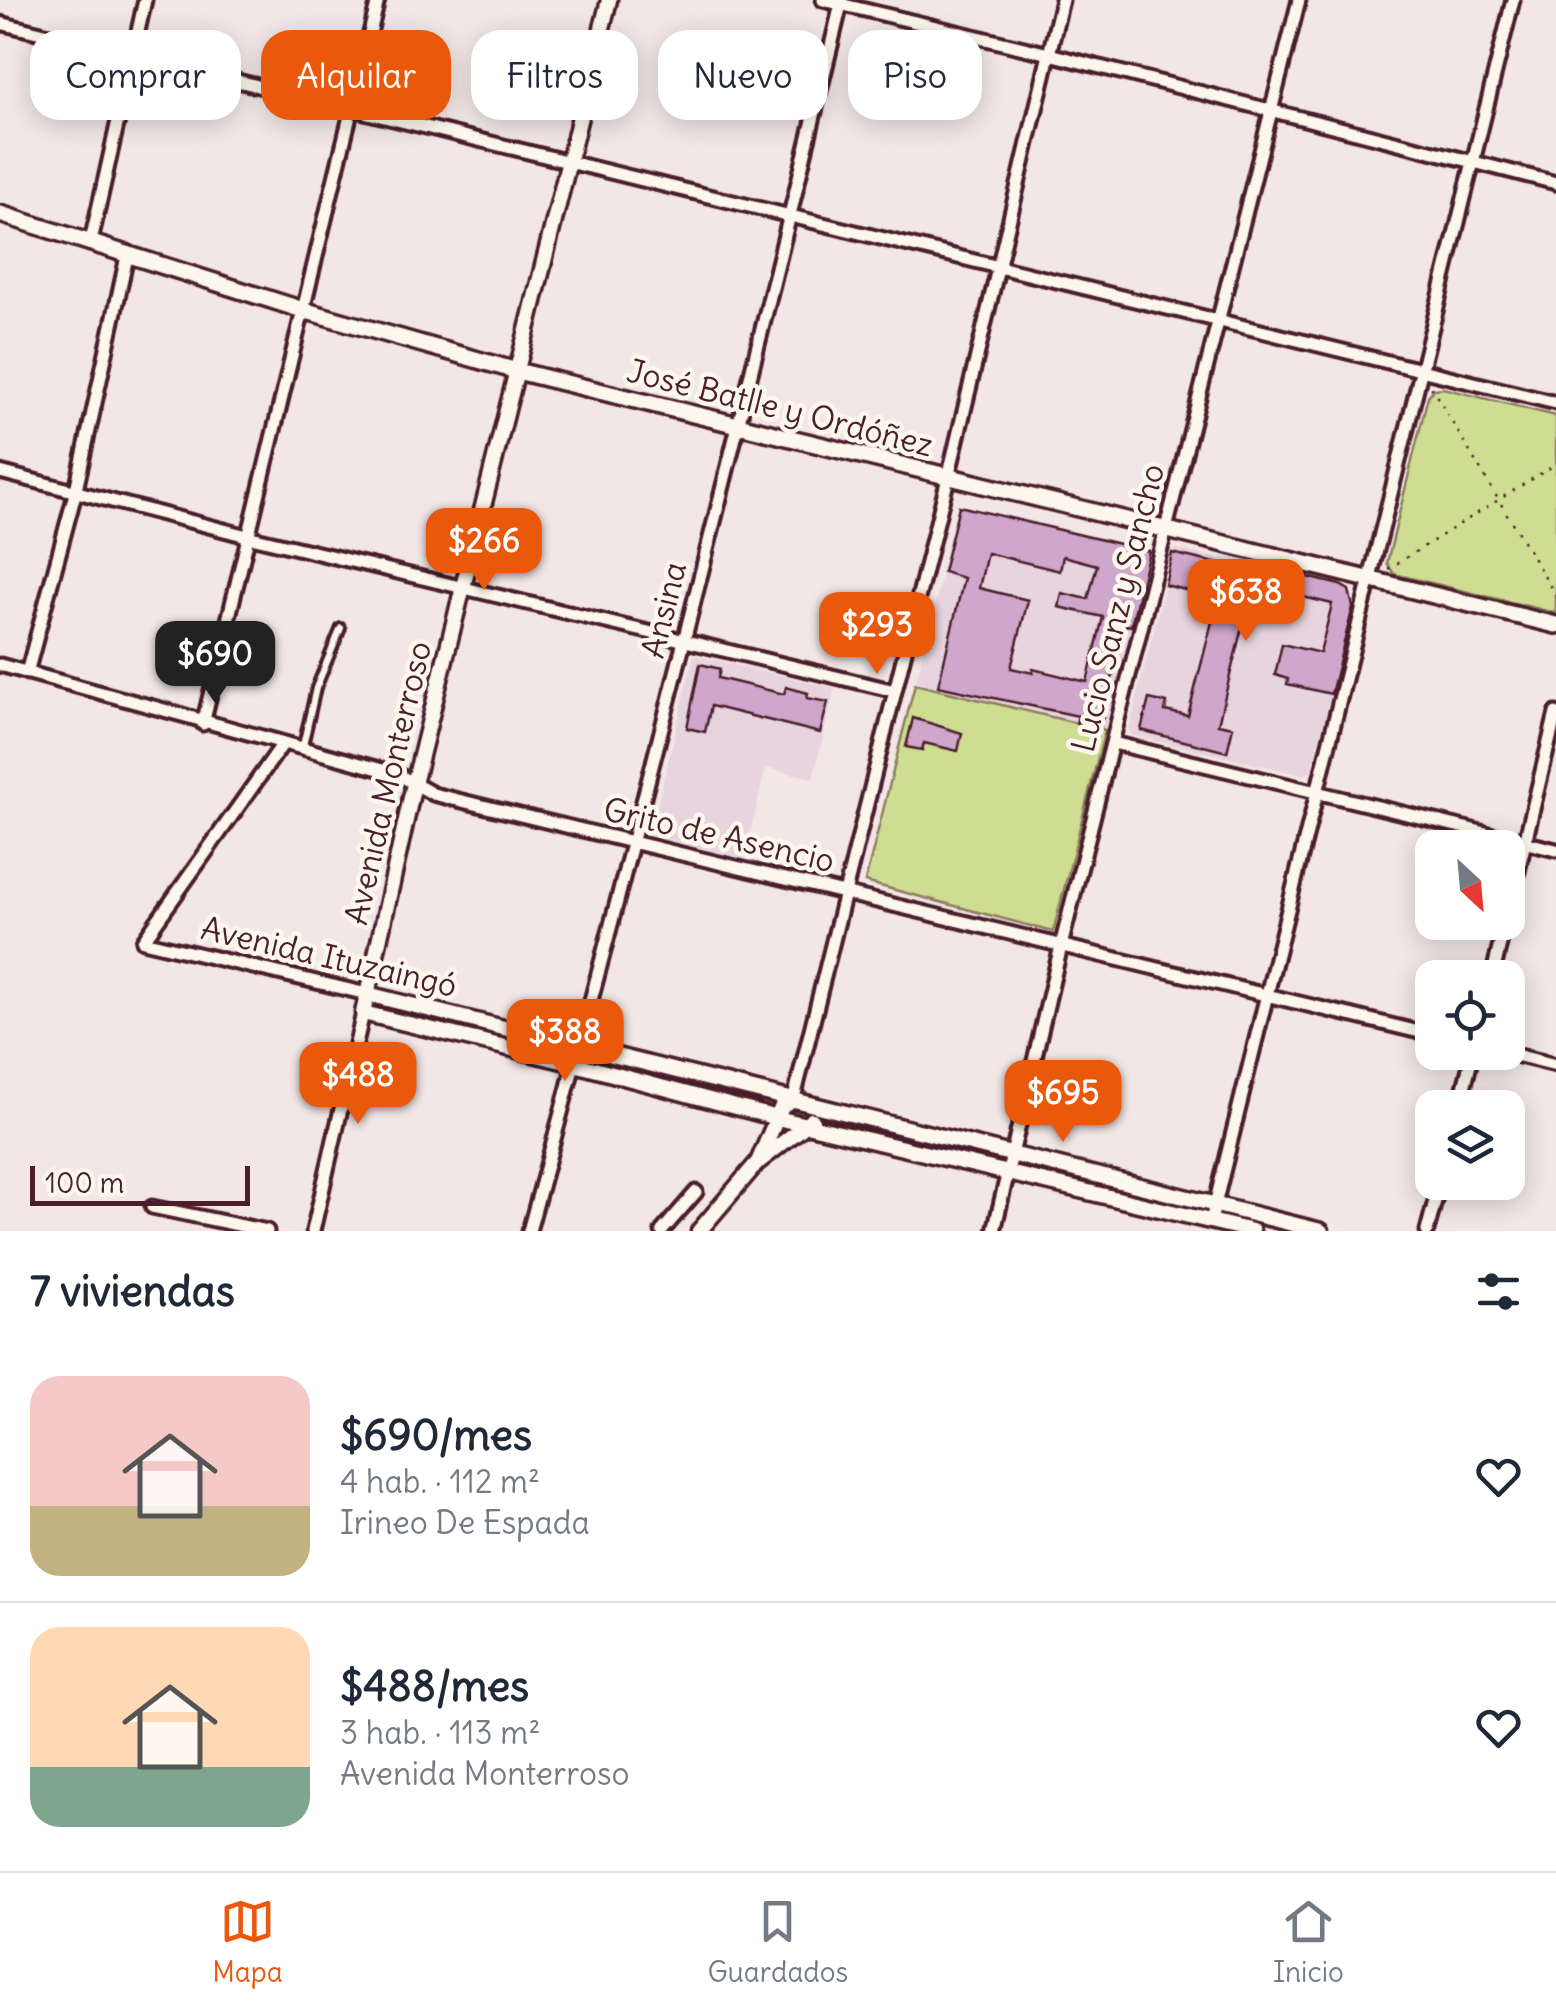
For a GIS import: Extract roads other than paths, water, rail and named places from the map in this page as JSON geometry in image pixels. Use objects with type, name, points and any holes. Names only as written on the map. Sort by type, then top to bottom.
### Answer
[{"type":"main road","name":"José Batlle y Ordóñez","points":[[0,214],[303,310],[518,371],[1556,625]]},
{"type":"street","points":[[138,30],[145,0]]},
{"type":"street","points":[[370,30],[378,0]]},
{"type":"street","name":"Avenida Monterroso","points":[[313,1231],[414,784],[608,0]]},
{"type":"street","points":[[824,0],[1556,183]]},
{"type":"street","points":[[757,1163],[782,1106],[794,1098],[1062,0]]},
{"type":"street","name":"Lucio Sanz y Sancho","points":[[994,1231],[1061,946],[1299,0]]},
{"type":"street","points":[[1212,1221],[1513,0]]},
{"type":"street","name":"Ansina","points":[[529,1231],[634,844],[793,215],[842,2]]},
{"type":"street","points":[[0,23],[30,31]]},
{"type":"street","points":[[91,241],[117,120]]},
{"type":"street","points":[[203,724],[251,537],[347,120]]},
{"type":"street","points":[[397,120],[1556,404]]},
{"type":"street","points":[[27,673],[76,490],[128,252]]},
{"type":"street","points":[[0,472],[251,537],[895,692]]},
{"type":"street","name":"Grito de Asencio","points":[[0,665],[203,724],[397,774],[434,794],[1415,1031]]},
{"type":"street","points":[[1556,713],[1525,843],[1556,850]]},
{"type":"street","points":[[1113,743],[1471,830]]},
{"type":"street","name":"Avenida Ituzaingó","points":[[282,745],[143,941],[794,1098],[812,1106],[1321,1231]]},
{"type":"street","name":"Avenida Ituzaingó","points":[[363,1013],[808,1126],[1252,1231]]},
{"type":"street","points":[[1525,1057],[1556,1065]]},
{"type":"street","points":[[699,1231],[757,1163],[808,1126],[813,1119],[812,1106]]},
{"type":"street","points":[[662,1231],[696,1192]]},
{"type":"street","points":[[1427,1231],[1435,1200]]},
{"type":"street","points":[[152,1207],[267,1231]]},
{"type":"lane","points":[[302,751],[316,688],[341,628]]}]
